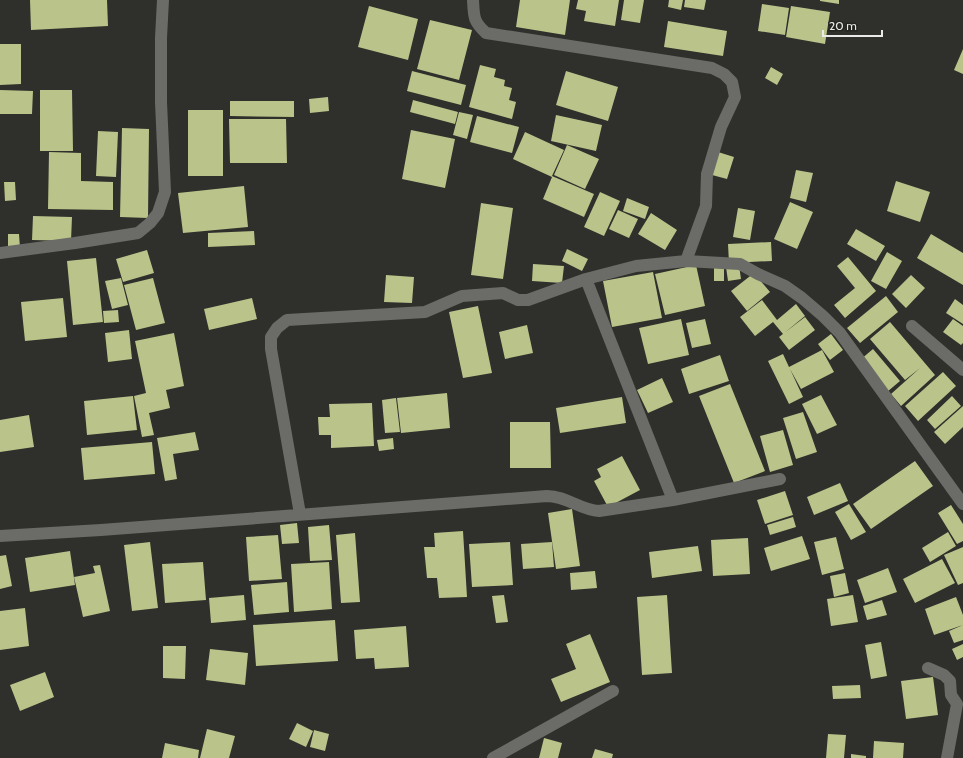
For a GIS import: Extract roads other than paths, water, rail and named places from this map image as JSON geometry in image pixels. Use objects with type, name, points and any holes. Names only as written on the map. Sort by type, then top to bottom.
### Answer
[{"type":"street","points":[[0,253],[138,233],[150,223],[158,213],[165,192],[160,102],[163,0]]},
{"type":"street","points":[[473,0],[475,20],[478,26],[486,33],[712,68],[724,74],[732,82],[735,97],[721,127],[707,174],[706,206],[686,261]]},
{"type":"street","points":[[300,514],[271,337],[277,328],[287,320],[424,312],[462,296],[503,293],[518,300],[528,300],[586,279],[636,266],[686,261],[740,264],[785,286],[823,316],[840,333],[963,504]]},
{"type":"street","points":[[586,279],[673,500]]},
{"type":"street","points":[[912,326],[963,370]]},
{"type":"street","points":[[0,536],[547,496],[563,498],[599,511],[673,500],[780,480]]},
{"type":"street","points":[[928,668],[944,675],[950,681],[951,695],[957,704],[947,758]]},
{"type":"street","points":[[493,758],[612,691]]}]
